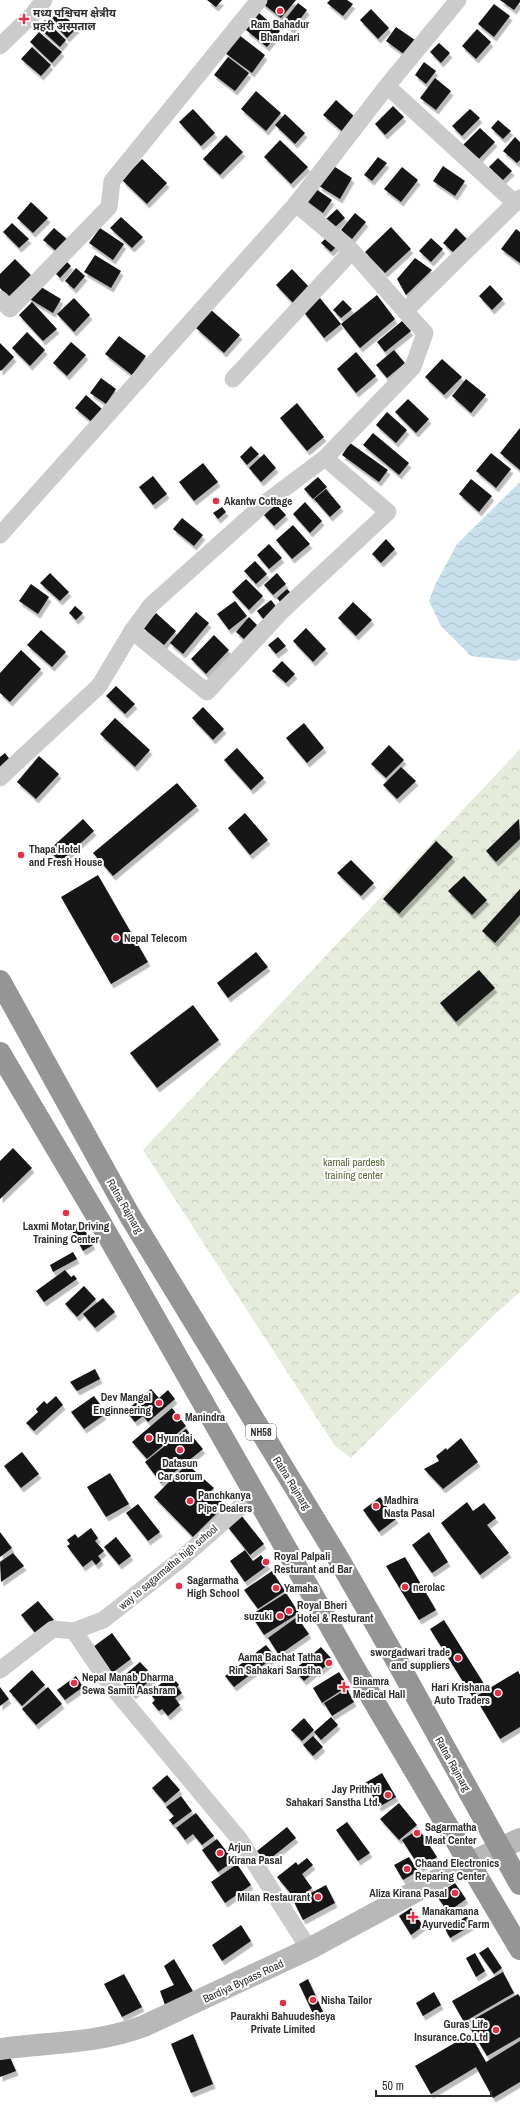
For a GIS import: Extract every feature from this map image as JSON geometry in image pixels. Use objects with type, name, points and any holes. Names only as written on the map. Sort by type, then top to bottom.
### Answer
[{"type":"highway","name":"Ratna Rajmarg","points":[[0,981],[130,1216],[338,1558],[391,1649],[520,1884]]},
{"type":"highway","points":[[0,1052],[99,1220],[353,1666],[520,1949]]},
{"type":"street","points":[[0,46],[33,14],[44,0]]},
{"type":"street","points":[[3,309],[109,207],[112,181],[259,0]]},
{"type":"street","points":[[0,535],[296,204],[387,86],[458,0]]},
{"type":"street","points":[[387,86],[518,200],[405,311]]},
{"type":"street","points":[[0,778],[99,686],[132,631],[151,605],[265,503],[325,458],[414,367],[425,333],[352,251],[296,204]]},
{"type":"street","points":[[233,379],[352,251]]},
{"type":"street","points":[[132,631],[207,692],[282,611],[388,512],[325,458]]},
{"type":"street","name":"way to sagarmatha high school","points":[[74,1630],[103,1620],[180,1560],[254,1494]]},
{"type":"street","points":[[0,1670],[53,1629],[74,1630],[109,1683],[240,1840],[309,1950]]},
{"type":"street","name":"Bardiya Bypass Road","points":[[0,2049],[84,2042],[119,2035],[144,2026],[309,1950],[469,1863],[520,1839]]},
{"type":"green space","name":"karnali pardesh training center","points":[[520,749],[520,1292],[493,1316],[351,1458],[335,1446],[143,1150]]},
{"type":"water","points":[[520,482],[520,659],[516,661],[471,656],[441,626],[429,601],[435,585],[457,544]]},
{"type":"building","points":[[207,0],[222,0],[216,7]]},
{"type":"building","name":"Ram Bahadur Bhandari","points":[[264,0],[296,0],[281,18],[262,3]]},
{"type":"building","points":[[330,0],[347,0],[353,4],[343,16],[327,3]]},
{"type":"building","points":[[500,0],[520,0],[520,2],[514,10]]},
{"type":"building","points":[[298,3],[307,10],[292,30],[283,22]]},
{"type":"building","points":[[494,4],[510,16],[494,37],[478,24]]},
{"type":"building","points":[[371,9],[389,28],[378,39],[360,20]]},
{"type":"building","points":[[60,11],[77,28],[67,38],[50,20]]},
{"type":"building","points":[[259,13],[280,31],[267,47],[246,30]]},
{"type":"building","points":[[45,20],[66,40],[60,47],[38,27]]},
{"type":"building","points":[[396,27],[415,40],[405,55],[386,41]]},
{"type":"building","points":[[477,29],[491,42],[476,59],[462,46]]},
{"type":"building","points":[[39,32],[62,52],[52,63],[30,42]]},
{"type":"building","points":[[239,35],[265,55],[252,73],[225,53]]},
{"type":"building","points":[[439,43],[450,53],[441,63],[430,52]]},
{"type":"building","points":[[32,47],[51,65],[41,76],[21,59]]},
{"type":"building","points":[[228,57],[249,73],[235,91],[214,75]]},
{"type":"building","points":[[424,62],[436,71],[426,84],[415,75]]},
{"type":"building","points":[[435,78],[451,91],[436,110],[420,98]]},
{"type":"building","points":[[256,91],[281,113],[266,131],[241,109]]},
{"type":"building","points":[[336,100],[356,118],[343,132],[323,115]]},
{"type":"building","points":[[393,106],[404,117],[385,135],[375,124]]},
{"type":"building","points":[[193,109],[215,133],[201,146],[179,122]]},
{"type":"building","points":[[470,109],[480,118],[462,136],[452,126]]},
{"type":"building","points":[[285,114],[305,133],[295,144],[275,125]]},
{"type":"building","points":[[498,120],[511,131],[503,139],[491,128]]},
{"type":"building","points":[[480,128],[495,142],[478,160],[463,145]]},
{"type":"building","points":[[226,135],[243,152],[220,175],[203,159]]},
{"type":"building","points":[[515,137],[520,142],[520,160],[517,163],[503,151]]},
{"type":"building","points":[[280,140],[308,167],[291,184],[264,157]]},
{"type":"building","points":[[378,157],[387,163],[372,181],[364,175]]},
{"type":"building","points":[[498,158],[512,171],[503,180],[489,167]]},
{"type":"building","points":[[142,159],[167,183],[147,204],[122,180]]},
{"type":"building","points":[[332,165],[352,178],[340,199],[319,186]]},
{"type":"building","points":[[443,166],[465,181],[455,196],[433,181]]},
{"type":"building","points":[[402,167],[418,180],[401,202],[384,189]]},
{"type":"building","points":[[313,187],[332,200],[323,213],[304,199]]},
{"type":"building","points":[[31,202],[48,218],[33,233],[17,218]]},
{"type":"building","points":[[337,209],[345,218],[334,228],[326,219]]},
{"type":"building","points":[[355,213],[366,222],[352,239],[341,230]]},
{"type":"building","points":[[121,217],[143,237],[132,248],[110,228]]},
{"type":"building","points":[[12,223],[29,239],[19,248],[3,232]]},
{"type":"building","points":[[391,227],[411,249],[385,273],[365,252]]},
{"type":"building","points":[[54,228],[67,239],[56,251],[43,240]]},
{"type":"building","points":[[100,228],[124,244],[113,260],[89,243]]},
{"type":"building","points":[[456,228],[469,241],[456,255],[443,243]]},
{"type":"building","points":[[516,229],[520,232],[520,263],[501,249]]},
{"type":"building","points":[[328,236],[337,246],[331,252],[321,243]]},
{"type":"building","points":[[431,238],[443,249],[431,262],[419,251]]},
{"type":"building","points":[[95,255],[121,271],[111,288],[84,272]]},
{"type":"building","points":[[415,258],[432,270],[406,295],[397,279]]},
{"type":"building","points":[[15,259],[31,275],[8,297],[0,288],[0,274]]},
{"type":"building","points":[[67,262],[71,266],[60,278],[56,274]]},
{"type":"building","points":[[76,268],[85,276],[74,289],[65,281]]},
{"type":"building","points":[[292,269],[310,288],[294,304],[276,285]]},
{"type":"building","points":[[36,284],[61,299],[53,313],[28,298]]},
{"type":"building","points":[[490,285],[503,299],[492,310],[479,296]]},
{"type":"building","points":[[377,295],[395,319],[360,348],[341,324]]},
{"type":"building","points":[[74,298],[90,315],[74,332],[57,314]]},
{"type":"building","points":[[320,298],[341,324],[324,338],[303,311]]},
{"type":"building","points":[[343,300],[352,309],[341,318],[333,310]]},
{"type":"building","points":[[32,302],[57,329],[43,341],[19,315]]},
{"type":"building","points":[[211,310],[240,335],[224,353],[196,328]]},
{"type":"building","points":[[402,321],[411,331],[385,352],[377,342]]},
{"type":"building","points":[[27,332],[45,350],[30,366],[12,348]]},
{"type":"building","points":[[119,336],[146,356],[132,375],[105,354]]},
{"type":"building","points":[[71,342],[86,355],[67,376],[53,363]]},
{"type":"building","points":[[0,343],[14,357],[1,371],[0,370]]},
{"type":"building","points":[[394,350],[405,363],[387,378],[376,365]]},
{"type":"building","points":[[356,352],[376,376],[356,393],[337,369]]},
{"type":"building","points":[[442,359],[462,377],[444,395],[425,377]]},
{"type":"building","points":[[101,378],[116,389],[106,404],[90,393]]},
{"type":"building","points":[[466,379],[486,395],[471,413],[452,396]]},
{"type":"building","points":[[86,395],[103,410],[93,423],[75,408]]},
{"type":"building","points":[[408,399],[429,419],[416,433],[395,412]]},
{"type":"building","points":[[297,403],[324,437],[307,451],[280,418]]},
{"type":"building","points":[[387,412],[407,430],[396,443],[376,425]]},
{"type":"building","points":[[520,428],[520,470],[500,453]]},
{"type":"building","points":[[373,433],[409,463],[399,475],[363,445]]},
{"type":"building","points":[[350,443],[388,470],[379,482],[342,455]]},
{"type":"building","points":[[251,446],[259,454],[247,465],[240,457]]},
{"type":"building","points":[[491,453],[511,469],[496,488],[476,471]]},
{"type":"building","points":[[264,454],[276,468],[261,482],[249,468]]},
{"type":"building","points":[[203,463],[218,482],[194,501],[179,482]]},
{"type":"building","points":[[153,476],[167,494],[153,505],[139,487]]},
{"type":"building","points":[[318,477],[327,487],[313,499],[304,489]]},
{"type":"building","points":[[471,479],[492,496],[479,512],[459,494]]},
{"type":"building","points":[[326,489],[341,507],[330,517],[314,499]]},
{"type":"building","points":[[305,502],[322,521],[310,533],[293,514]]},
{"type":"building","points":[[275,503],[286,515],[274,526],[263,514]]},
{"type":"building","points":[[222,507],[226,512],[218,519],[213,513]]},
{"type":"building","points":[[182,518],[203,535],[194,546],[173,529]]},
{"type":"building","points":[[293,525],[310,544],[292,559],[276,540]]},
{"type":"building","points":[[386,539],[395,549],[381,563],[372,554]]},
{"type":"building","points":[[269,544],[282,558],[269,569],[257,555]]},
{"type":"building","points":[[255,561],[267,574],[256,584],[244,571]]},
{"type":"building","points":[[50,573],[69,592],[60,601],[40,583]]},
{"type":"building","points":[[277,573],[286,584],[273,595],[264,585]]},
{"type":"building","points":[[246,579],[263,596],[249,610],[232,592]]},
{"type":"building","points":[[31,584],[49,597],[38,614],[19,601]]},
{"type":"building","points":[[287,589],[292,594],[281,603],[277,598]]},
{"type":"building","points":[[271,600],[279,610],[265,621],[257,611]]},
{"type":"building","points":[[235,601],[247,616],[229,630],[217,614]]},
{"type":"building","points":[[353,602],[372,620],[356,636],[338,618]]},
{"type":"building","points":[[75,606],[83,613],[76,620],[69,613]]},
{"type":"building","points":[[196,612],[209,623],[183,654],[170,643]]},
{"type":"building","points":[[156,613],[176,631],[164,645],[143,628]]},
{"type":"building","points":[[249,617],[257,625],[244,639],[236,632]]},
{"type":"building","points":[[306,628],[326,649],[313,662],[293,641]]},
{"type":"building","points":[[41,630],[66,652],[52,667],[27,645]]},
{"type":"building","points":[[214,635],[229,650],[206,674],[191,659]]},
{"type":"building","points":[[278,637],[286,646],[276,654],[268,645]]},
{"type":"building","points":[[21,650],[41,669],[10,702],[0,693],[0,673]]},
{"type":"building","points":[[282,661],[295,674],[286,683],[272,671]]},
{"type":"building","points":[[116,686],[135,704],[125,714],[106,696]]},
{"type":"building","points":[[203,707],[224,729],[213,740],[192,718]]},
{"type":"building","points":[[115,718],[150,750],[135,767],[100,734]]},
{"type":"building","points":[[304,723],[324,748],[307,763],[286,738]]},
{"type":"building","points":[[389,745],[404,760],[386,778],[371,764]]},
{"type":"building","points":[[237,748],[264,778],[251,790],[224,760]]},
{"type":"building","points":[[5,753],[11,761],[0,771],[0,757]]},
{"type":"building","points":[[39,756],[59,774],[36,799],[17,782]]},
{"type":"building","points":[[401,767],[416,781],[397,799],[383,785]]},
{"type":"building","points":[[177,783],[197,806],[113,876],[93,853]]},
{"type":"building","points":[[245,813],[268,840],[250,855],[228,828]]},
{"type":"building","points":[[83,819],[94,831],[60,862],[49,850]]},
{"type":"building","points":[[519,819],[520,839],[496,862],[486,851]]},
{"type":"building","points":[[436,841],[453,857],[399,914],[383,899]]},
{"type":"building","points":[[351,860],[374,883],[361,896],[337,873]]},
{"type":"building","points":[[98,875],[148,962],[111,984],[61,897]]},
{"type":"building","points":[[464,876],[487,900],[472,915],[448,891]]},
{"type":"building","points":[[520,889],[520,915],[495,943],[482,931]]},
{"type":"building","points":[[256,952],[268,967],[228,998],[217,983]]},
{"type":"building","points":[[479,970],[495,988],[456,1022],[440,1003]]},
{"type":"building","points":[[193,1005],[219,1040],[157,1088],[130,1053]]},
{"type":"building","points":[[13,1148],[32,1168],[0,1199],[0,1161]]},
{"type":"building","points":[[82,1225],[93,1245],[83,1251],[72,1231]]},
{"type":"building","points":[[73,1252],[77,1259],[53,1272],[50,1265]]},
{"type":"building","points":[[65,1270],[71,1277],[74,1275],[77,1279],[44,1302],[36,1291]]},
{"type":"building","points":[[84,1286],[96,1299],[77,1317],[65,1304]]},
{"type":"building","points":[[103,1298],[115,1312],[95,1328],[83,1314]]},
{"type":"building","points":[[95,1369],[100,1379],[77,1391],[70,1382]]},
{"type":"building","points":[[151,1389],[159,1398],[168,1390],[175,1399],[148,1422],[143,1416],[135,1422],[126,1411]]},
{"type":"building","points":[[56,1396],[63,1405],[34,1431],[26,1423],[38,1412],[36,1409],[44,1401],[47,1404]]},
{"type":"building","points":[[94,1396],[100,1404],[97,1406],[104,1415],[84,1429],[71,1412]]},
{"type":"building","points":[[172,1408],[186,1426],[147,1459],[132,1442]]},
{"type":"building","points":[[186,1429],[203,1449],[161,1483],[145,1462]]},
{"type":"building","points":[[461,1438],[478,1462],[443,1489],[424,1469],[439,1461],[436,1456],[446,1448],[447,1450]]},
{"type":"building","points":[[22,1452],[39,1474],[21,1488],[4,1466]]},
{"type":"building","name":"Panchkanya Pipe Dealers","points":[[187,1464],[214,1488],[211,1491],[225,1505],[193,1537],[154,1497]]},
{"type":"building","points":[[110,1473],[129,1504],[106,1517],[87,1487]]},
{"type":"building","points":[[380,1497],[396,1519],[379,1532],[363,1510]]},
{"type":"building","points":[[467,1502],[473,1511],[484,1503],[496,1518],[487,1525],[509,1553],[480,1575],[441,1523]]},
{"type":"building","points":[[138,1504],[160,1532],[148,1541],[126,1513]]},
{"type":"building","points":[[241,1515],[264,1544],[250,1555],[227,1526]]},
{"type":"building","points":[[91,1528],[98,1538],[95,1541],[104,1551],[98,1556],[101,1560],[96,1565],[92,1560],[83,1567],[67,1546],[70,1544],[67,1540],[75,1534],[78,1538]]},
{"type":"building","points":[[0,1532],[12,1548],[0,1557]]},
{"type":"building","points":[[429,1532],[448,1562],[432,1573],[412,1545]]},
{"type":"building","points":[[116,1537],[131,1556],[119,1565],[104,1547]]},
{"type":"building","points":[[245,1550],[253,1561],[261,1555],[268,1565],[245,1582],[230,1561]]},
{"type":"building","points":[[13,1553],[24,1566],[1,1582],[0,1562]]},
{"type":"building","points":[[405,1557],[436,1610],[419,1620],[386,1566]]},
{"type":"building","points":[[272,1571],[285,1591],[258,1609],[244,1590]]},
{"type":"building","points":[[286,1593],[299,1613],[264,1635],[251,1615]]},
{"type":"building","points":[[38,1601],[54,1620],[36,1634],[21,1615]]},
{"type":"building","points":[[297,1617],[309,1634],[279,1655],[268,1638]]},
{"type":"building","name":"sworgadwari trade and suppliers","points":[[444,1620],[486,1687],[472,1696],[430,1629]]},
{"type":"building","points":[[112,1633],[131,1659],[112,1673],[93,1647]]},
{"type":"building","points":[[266,1645],[275,1656],[234,1687],[225,1676]]},
{"type":"building","points":[[321,1647],[331,1658],[329,1659],[331,1662],[317,1673],[316,1671],[304,1681],[294,1670]]},
{"type":"building","points":[[140,1662],[154,1677],[133,1695],[120,1679]]},
{"type":"building","points":[[32,1670],[45,1685],[22,1706],[9,1691]]},
{"type":"building","points":[[518,1671],[520,1675],[520,1727],[500,1739],[475,1697]]},
{"type":"building","points":[[339,1672],[348,1686],[322,1703],[313,1688]]},
{"type":"building","points":[[171,1675],[179,1685],[177,1687],[182,1693],[175,1698],[180,1705],[168,1716],[162,1709],[159,1711],[152,1703],[155,1700],[150,1694],[158,1687],[163,1692],[158,1686]]},
{"type":"building","points":[[76,1676],[83,1687],[65,1700],[57,1690]]},
{"type":"building","points":[[0,1687],[9,1699],[0,1706]]},
{"type":"building","points":[[48,1687],[62,1704],[36,1725],[22,1709]]},
{"type":"building","points":[[347,1689],[354,1702],[332,1716],[324,1703]]},
{"type":"building","points":[[331,1717],[338,1725],[321,1740],[314,1732]]},
{"type":"building","points":[[304,1718],[314,1730],[302,1741],[291,1730]]},
{"type":"building","points":[[313,1736],[323,1747],[313,1756],[303,1745]]},
{"type":"building","points":[[382,1773],[396,1797],[379,1807],[365,1783]]},
{"type":"building","points":[[167,1775],[180,1790],[165,1803],[152,1788]]},
{"type":"building","points":[[181,1796],[192,1811],[173,1825],[169,1820],[174,1816],[166,1807]]},
{"type":"building","points":[[399,1803],[417,1825],[399,1840],[380,1819]]},
{"type":"building","points":[[196,1813],[214,1836],[202,1845],[193,1834],[185,1840],[176,1828]]},
{"type":"building","points":[[347,1822],[370,1853],[358,1861],[336,1830]]},
{"type":"building","points":[[287,1827],[296,1838],[266,1862],[257,1851]]},
{"type":"building","points":[[419,1829],[437,1857],[420,1868],[402,1840]]},
{"type":"building","points":[[217,1839],[234,1861],[218,1872],[202,1850]]},
{"type":"building","points":[[409,1857],[418,1871],[403,1880],[394,1865]]},
{"type":"building","points":[[307,1858],[313,1865],[302,1874],[312,1888],[296,1900],[277,1877],[296,1862],[298,1865]]},
{"type":"building","points":[[237,1864],[251,1885],[225,1903],[211,1882]]},
{"type":"building","points":[[455,1883],[466,1899],[448,1912],[436,1895]]},
{"type":"building","points":[[326,1885],[335,1903],[303,1920],[294,1902]]},
{"type":"building","points":[[411,1908],[423,1926],[411,1935],[399,1916]]},
{"type":"building","points":[[467,1916],[472,1925],[450,1938],[445,1929]]},
{"type":"building","points":[[241,1925],[251,1941],[222,1961],[212,1945]]},
{"type":"building","points":[[488,1947],[502,1968],[494,1974],[479,1953]]},
{"type":"building","points":[[475,1953],[485,1971],[476,1977],[466,1958]]},
{"type":"building","points":[[174,1959],[194,1993],[165,2005],[160,1991],[174,1985],[164,1966]]},
{"type":"building","points":[[503,1972],[514,1993],[464,2022],[452,2001]]},
{"type":"building","points":[[124,1974],[142,2007],[122,2017],[104,1984]]},
{"type":"building","points":[[308,1979],[324,2014],[315,2018],[299,1984]]},
{"type":"building","points":[[434,1992],[441,2005],[423,2016],[416,2003]]},
{"type":"building","name":"Guras Life Insurance.Co.Ltd","points":[[518,1994],[520,1997],[520,2037],[487,2056],[467,2023]]},
{"type":"building","points":[[193,2034],[213,2084],[191,2093],[171,2044]]},
{"type":"building","points":[[470,2034],[486,2062],[520,2041],[520,2082],[493,2098],[476,2067],[431,2094],[415,2066]]},
{"type":"building","points":[[8,2053],[16,2071],[0,2077],[0,2057]]},
{"type":"place","name":"Ram Bahadur Bhandari","points":[[280,11]]},
{"type":"place","name":"मध्य पश्चिचम क्षेत्रीय प्रहरी अस्पताल","points":[[24,19]]},
{"type":"place","name":"Akantw Cottage","points":[[216,501]]},
{"type":"place","name":"Thapa Hotel and Fresh House","points":[[21,855]]},
{"type":"place","name":"Nepal Telecom","points":[[116,938]]},
{"type":"place","name":"Laxmi Motar Driving Training Center","points":[[66,1213]]},
{"type":"place","name":"Dev Mangal Enginneering","points":[[159,1403]]},
{"type":"place","name":"Manindra","points":[[177,1417]]},
{"type":"place","name":"Hyundai","points":[[149,1438]]},
{"type":"place","name":"Datasun Car sorum","points":[[180,1450]]},
{"type":"place","name":"Panchkanya Pipe Dealers","points":[[190,1501]]},
{"type":"place","name":"Madhira Nasta Pasal","points":[[376,1506]]},
{"type":"place","name":"Royal Palpali Resturant and Bar","points":[[266,1562]]},
{"type":"place","name":"Sagarmatha High School","points":[[179,1586]]},
{"type":"place","name":"nerolac","points":[[405,1587]]},
{"type":"place","name":"Yamaha","points":[[276,1588]]},
{"type":"place","name":"Royal Bheri Hotel & Resturant","points":[[289,1611]]},
{"type":"place","name":"suzuki","points":[[280,1616]]},
{"type":"place","name":"sworgadwari trade and suppliers","points":[[458,1658]]},
{"type":"place","name":"Aama Bachat Tatha Rin Sahakari Sanstha","points":[[329,1663]]},
{"type":"place","name":"Nepal Manab Dharma Sewa Samiti Aashram","points":[[74,1683]]},
{"type":"place","name":"Binamra Medical Hall","points":[[344,1687]]},
{"type":"place","name":"Hari Krishana Auto Traders","points":[[498,1693]]},
{"type":"place","name":"Jay Prithivi Sahakari Sanstha Ltd.","points":[[388,1795]]},
{"type":"place","name":"Sagarmatha Meat Center","points":[[417,1833]]},
{"type":"place","name":"Arjun Kirana Pasal","points":[[220,1853]]},
{"type":"place","name":"Chaand Electronics Reparing Center","points":[[407,1869]]},
{"type":"place","name":"Aliza Kirana Pasal","points":[[455,1893]]},
{"type":"place","name":"Milan Restaurant","points":[[318,1897]]},
{"type":"place","name":"Manakamana Ayurvedic Farm","points":[[413,1917]]},
{"type":"place","name":"Nisha Tailor","points":[[313,2000]]},
{"type":"place","name":"Paurakhi Bahuudesheya Private Limited","points":[[283,2003]]},
{"type":"place","name":"Guras Life Insurance.Co.Ltd","points":[[496,2030]]}]
